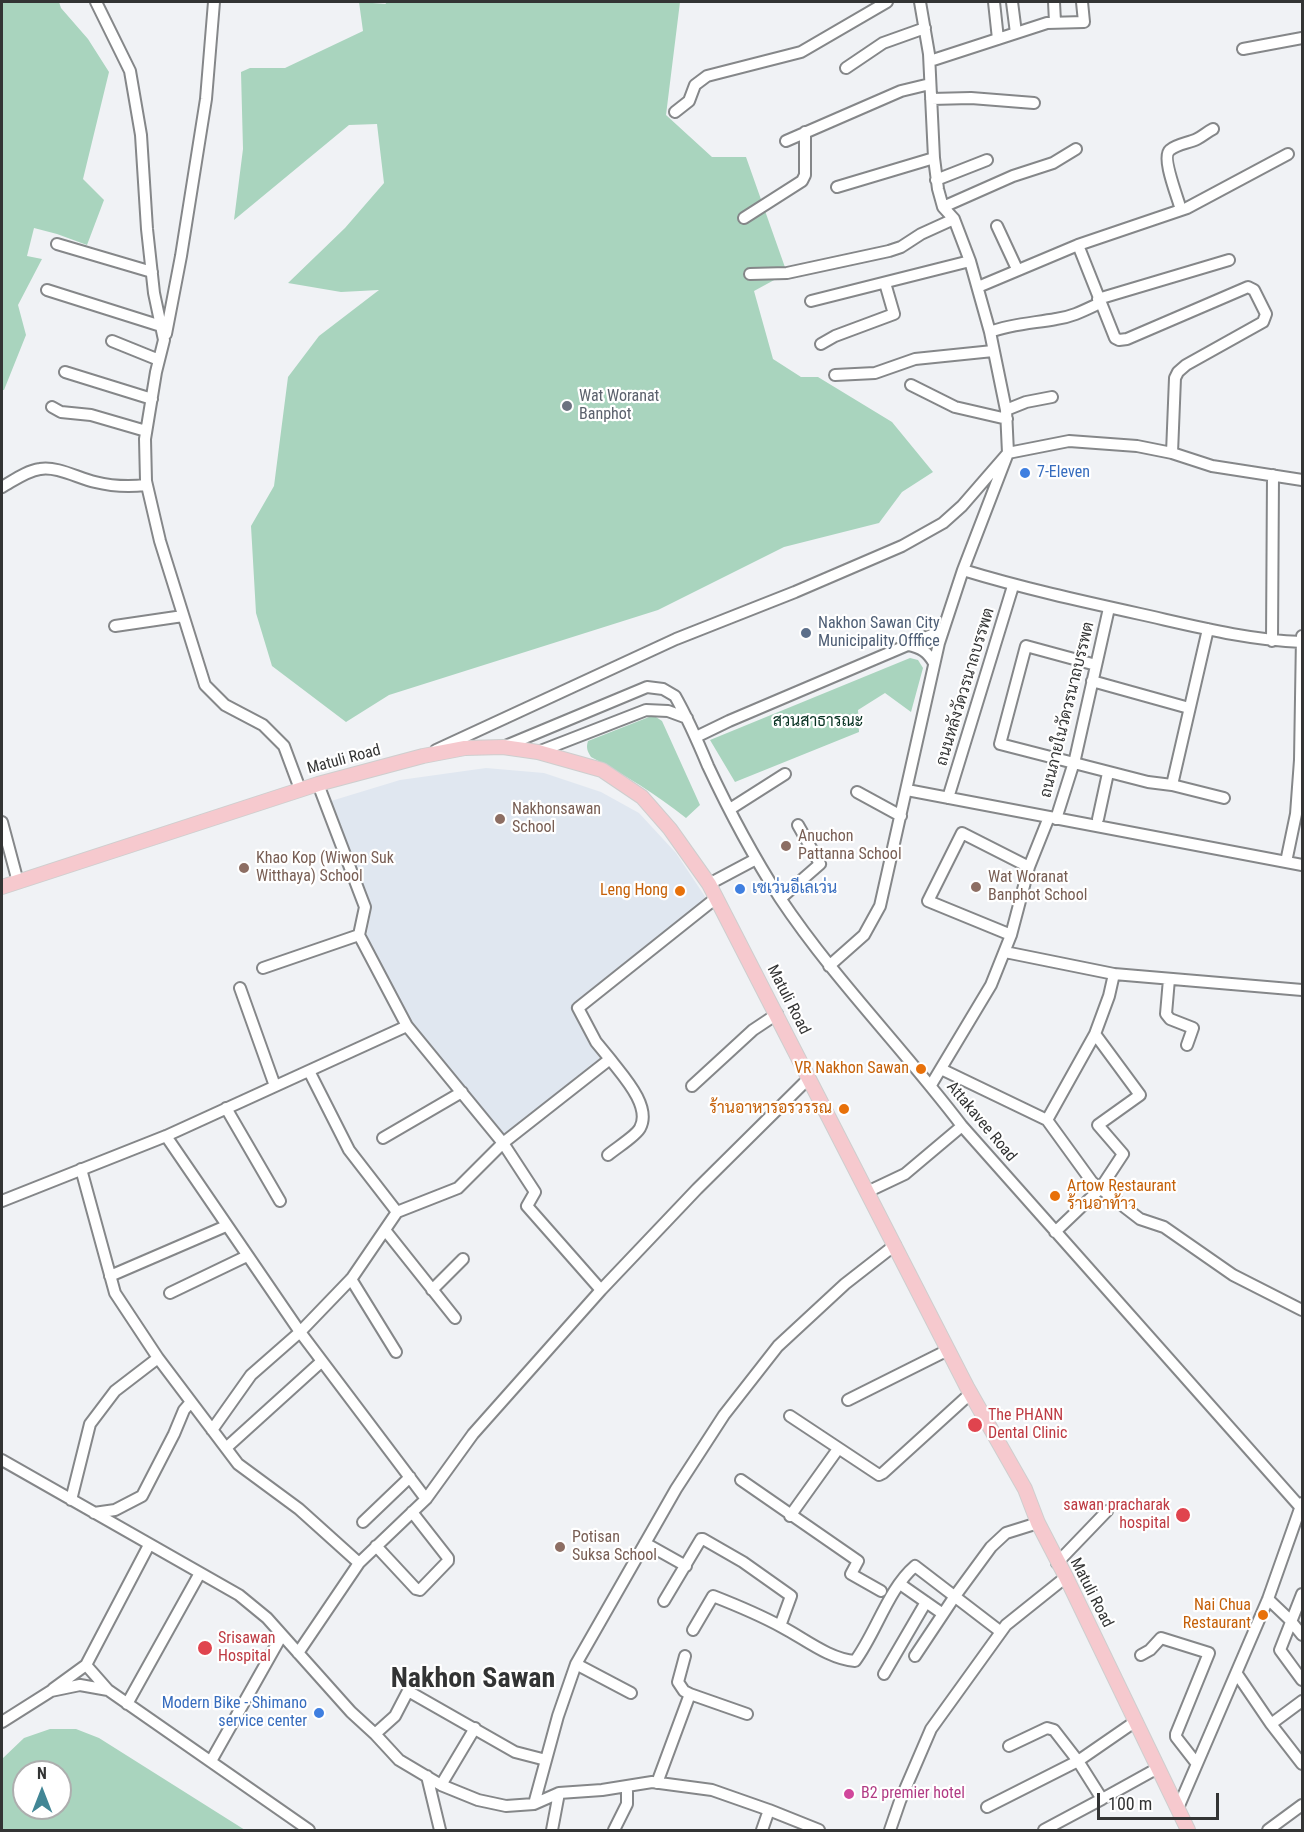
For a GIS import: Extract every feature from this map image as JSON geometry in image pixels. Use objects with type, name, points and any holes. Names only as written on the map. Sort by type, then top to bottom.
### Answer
[{"type":"main road","name":"Matuli Road","points":[[2,887],[300,789],[423,756],[465,748],[503,747],[538,752],[602,770],[642,797],[670,829],[709,884],[948,1350],[1025,1489],[1057,1563],[1066,1577],[1178,1808],[1183,1829]]},
{"type":"street","points":[[96,2],[130,71],[141,135],[154,293],[165,340]]},
{"type":"street","points":[[214,2],[206,99],[181,256],[146,430],[146,485],[159,541],[205,685],[225,705],[262,725],[284,746],[300,789]]},
{"type":"street","points":[[675,112],[689,101],[695,85],[707,76],[801,52],[887,2]]},
{"type":"street","points":[[829,966],[864,935],[880,906],[943,630],[963,570],[1008,453],[1007,414],[990,332],[970,261],[954,219],[943,207],[936,180],[930,61],[920,2]]},
{"type":"street","points":[[994,2],[998,39]]},
{"type":"street","points":[[1012,2],[1016,33]]},
{"type":"street","points":[[1054,2],[1055,21]]},
{"type":"street","points":[[930,61],[1055,21],[1084,21],[1082,2]]},
{"type":"street","points":[[846,68],[883,43],[925,28]]},
{"type":"street","points":[[1243,49],[1302,38]]},
{"type":"street","points":[[786,141],[901,91],[930,84]]},
{"type":"street","points":[[931,99],[971,98],[1034,104]]},
{"type":"street","points":[[1181,210],[1167,164],[1167,154],[1170,149],[1197,139],[1213,129]]},
{"type":"street","points":[[744,218],[802,181],[805,175],[805,132]]},
{"type":"street","points":[[943,207],[1013,176],[1053,163],[1076,149]]},
{"type":"street","points":[[978,287],[1078,245],[1187,208],[1288,154]]},
{"type":"street","points":[[837,187],[934,158]]},
{"type":"street","points":[[936,180],[987,160]]},
{"type":"street","points":[[750,274],[787,273],[890,251],[954,219]]},
{"type":"street","points":[[997,226],[1017,269]]},
{"type":"street","points":[[57,244],[152,272]]},
{"type":"street","points":[[1078,245],[1099,301],[1115,338],[1119,340],[1127,339],[1248,287],[1254,290],[1266,314],[1263,322],[1186,365],[1178,372],[1175,378],[1172,453]]},
{"type":"street","points":[[990,332],[1001,327],[1077,314],[1099,301],[1229,260]]},
{"type":"street","points":[[811,301],[970,261]]},
{"type":"street","points":[[821,344],[835,336],[894,314],[885,283]]},
{"type":"street","points":[[46,290],[161,326]]},
{"type":"street","points":[[112,341],[159,360]]},
{"type":"street","points":[[835,375],[875,373],[915,359],[993,351]]},
{"type":"street","points":[[65,372],[152,399]]},
{"type":"street","points":[[911,385],[955,407],[1007,414],[1026,402],[1052,397]]},
{"type":"street","points":[[52,407],[61,412],[91,415],[146,430]]},
{"type":"street","points":[[423,756],[676,639],[795,592],[902,546],[943,523],[962,506],[1008,453],[1068,441],[1137,446],[1172,453],[1212,466],[1302,480]]},
{"type":"street","points":[[2,487],[40,468],[96,483],[122,486],[146,485]]},
{"type":"street","points":[[1272,641],[1273,475]]},
{"type":"street","points":[[962,506],[976,499],[984,503],[986,511]]},
{"type":"street","points":[[963,570],[1013,586],[1109,608],[1272,641],[1302,642]]},
{"type":"street","name":"ถนนหลังวัดวรนาถบรรพต","points":[[948,798],[1013,586]]},
{"type":"street","name":"ถนนภายในวัดวรนาถบรรพต","points":[[931,1085],[991,985],[1005,952],[1029,867],[1074,763],[1109,608]]},
{"type":"street","points":[[115,626],[183,616]]},
{"type":"street","points":[[1172,785],[1208,629]]},
{"type":"street","points":[[696,737],[943,630]]},
{"type":"street","points":[[1286,862],[1296,814],[1302,732],[1302,636]]},
{"type":"street","points":[[907,645],[920,648],[928,653],[934,663]]},
{"type":"street","points":[[1096,665],[1026,646],[1000,744],[1108,773],[1224,798]]},
{"type":"street","points":[[1092,681],[1190,708]]},
{"type":"street","name":"Attakavee Road","points":[[503,747],[647,687],[670,691],[687,718],[729,810],[756,859],[829,966],[931,1085],[962,1126],[1257,1460],[1302,1506]]},
{"type":"street","points":[[538,752],[646,710],[662,710],[687,718]]},
{"type":"street","points":[[1098,819],[1108,773]]},
{"type":"street","points":[[729,810],[785,774]]},
{"type":"street","points":[[318,784],[365,907],[358,935],[407,1026],[504,1143],[535,1192],[527,1206],[601,1290]]},
{"type":"street","points":[[907,790],[1302,865]]},
{"type":"street","points":[[858,792],[901,816]]},
{"type":"street","points":[[2,822],[18,882]]},
{"type":"street","points":[[781,898],[820,864],[798,825]]},
{"type":"street","points":[[1011,935],[928,901],[962,833],[1029,867]]},
{"type":"street","points":[[709,884],[756,859]]},
{"type":"street","points":[[608,1155],[640,1128],[643,1116],[640,1100],[596,1042],[578,1008],[716,898]]},
{"type":"street","points":[[262,968],[358,935]]},
{"type":"street","points":[[1005,952],[1114,974],[1302,990]]},
{"type":"street","points":[[1047,1120],[1095,1034],[1109,996],[1114,974]]},
{"type":"street","points":[[1169,980],[1166,1014],[1170,1019],[1193,1028],[1186,1045]]},
{"type":"street","points":[[240,988],[275,1086]]},
{"type":"street","points":[[692,1086],[753,1030],[777,1014]]},
{"type":"street","points":[[2,1201],[166,1136],[407,1026]]},
{"type":"street","points":[[1055,1232],[1100,1189],[1124,1154],[1098,1125],[1140,1095],[1095,1034]]},
{"type":"street","points":[[212,1430],[251,1375],[300,1332],[351,1279],[397,1212],[458,1188],[504,1143],[609,1059]]},
{"type":"street","points":[[941,1069],[1047,1120],[1092,1182],[1140,1219],[1164,1227],[1233,1275],[1302,1310]]},
{"type":"street","points":[[309,1071],[349,1150],[397,1212]]},
{"type":"street","points":[[298,1653],[358,1563],[426,1499],[473,1434],[601,1290],[697,1189],[809,1078]]},
{"type":"street","points":[[383,1138],[462,1092]]},
{"type":"street","points":[[226,1108],[280,1201]]},
{"type":"street","points":[[867,1192],[904,1174],[962,1126]]},
{"type":"street","points":[[166,1136],[321,1362],[426,1499]]},
{"type":"street","points":[[81,1169],[115,1293],[158,1358],[238,1464],[299,1509],[358,1563]]},
{"type":"street","points":[[110,1276],[226,1226]]},
{"type":"street","points":[[385,1230],[454,1318]]},
{"type":"street","points":[[534,1804],[558,1716],[576,1664],[676,1489],[724,1415],[778,1346],[845,1284],[895,1245]]},
{"type":"street","points":[[171,1293],[247,1256]]},
{"type":"street","points":[[432,1290],[463,1259]]},
{"type":"street","points":[[351,1279],[396,1352]]},
{"type":"street","points":[[848,1400],[948,1350]]},
{"type":"street","points":[[71,1500],[90,1424],[115,1390],[158,1358]]},
{"type":"street","points":[[226,1448],[321,1362]]},
{"type":"street","points":[[790,1416],[876,1474],[883,1473],[971,1393]]},
{"type":"street","points":[[94,1513],[114,1511],[142,1496],[184,1410],[191,1402]]},
{"type":"street","points":[[790,1516],[838,1449]]},
{"type":"street","points":[[2,1460],[239,1595],[267,1618],[351,1712],[399,1760],[441,1785],[478,1800],[506,1806],[534,1804],[559,1793],[657,1783],[712,1790],[819,1830]]},
{"type":"street","points":[[363,1522],[410,1478]]},
{"type":"street","points":[[741,1480],[858,1561],[851,1574],[881,1591]]},
{"type":"street","points":[[1178,1808],[1268,1599],[1302,1506]]},
{"type":"street","points":[[1057,1563],[1107,1511]]},
{"type":"street","points":[[376,1546],[416,1589],[420,1590],[448,1559],[412,1512]]},
{"type":"street","points":[[915,1656],[991,1547],[1006,1533],[1038,1523]]},
{"type":"street","points":[[664,1601],[703,1539],[743,1562],[791,1596],[780,1626]]},
{"type":"street","points":[[645,1543],[686,1566]]},
{"type":"street","points":[[2,1722],[51,1691],[86,1665],[149,1545]]},
{"type":"street","points":[[693,1630],[713,1596],[780,1626],[826,1652],[855,1661],[900,1584],[913,1566],[916,1566],[1001,1632]]},
{"type":"street","points":[[127,1704],[200,1573]]},
{"type":"street","points":[[890,1830],[931,1729],[1006,1624],[1066,1577]]},
{"type":"street","points":[[900,1584],[943,1614]]},
{"type":"street","points":[[1302,1594],[1280,1650],[1302,1680]]},
{"type":"street","points":[[1268,1599],[1302,1635]]},
{"type":"street","points":[[884,1674],[926,1602]]},
{"type":"street","points":[[211,1761],[282,1635]]},
{"type":"street","points":[[1141,1655],[1150,1650],[1161,1638],[1209,1653],[1176,1734],[1197,1764]]},
{"type":"street","points":[[685,1656],[678,1682],[684,1691],[747,1714]]},
{"type":"street","points":[[576,1664],[631,1693]]},
{"type":"street","points":[[86,1665],[108,1690],[309,1830]]},
{"type":"street","points":[[1237,1674],[1302,1764]]},
{"type":"street","points":[[51,1691],[80,1685],[108,1690]]},
{"type":"street","points":[[375,1734],[395,1716],[408,1691],[515,1752],[546,1760]]},
{"type":"street","points":[[657,1783],[690,1694]]},
{"type":"street","points":[[1271,1724],[1302,1701]]},
{"type":"street","points":[[987,1807],[1078,1761],[1136,1721]]},
{"type":"street","points":[[441,1785],[475,1728]]},
{"type":"street","points":[[1009,1746],[1050,1728],[1054,1730],[1078,1761],[1102,1799]]},
{"type":"street","points":[[1044,1830],[1158,1768]]},
{"type":"street","points":[[427,1776],[440,1830]]},
{"type":"street","points":[[614,1830],[627,1804],[627,1786]]},
{"type":"street","points":[[552,1830],[559,1793]]},
{"type":"street","points":[[1268,1830],[1302,1805]]},
{"type":"street","points":[[762,1830],[769,1810]]},
{"type":"shaded area","points":[[486,768],[544,773],[601,792],[639,813],[676,853],[708,901],[575,1007],[602,1061],[503,1140],[414,1026],[366,939],[371,911],[331,801],[400,780]]},
{"type":"green space","points":[[2,2],[59,2],[61,8],[88,39],[109,72],[83,179],[104,200],[87,245],[34,228],[27,256],[42,259],[18,305],[26,335],[4,390],[2,390]]},
{"type":"green space","points":[[359,2],[386,4],[385,2],[680,2],[666,115],[712,157],[746,157],[787,273],[754,291],[773,359],[801,377],[818,377],[892,422],[933,472],[902,492],[879,523],[784,547],[658,610],[389,695],[346,722],[272,666],[256,613],[251,526],[274,486],[288,377],[319,336],[379,290],[341,292],[288,283],[345,228],[384,183],[377,124],[349,125],[234,220],[243,149],[241,72],[250,68],[285,68],[363,31]]},
{"type":"green space","name":"สวนสาธารณะ","points":[[910,658],[918,660],[923,668],[911,712],[885,693],[858,710],[859,732],[735,782],[710,740]]},
{"type":"green space","points":[[649,717],[656,717],[662,721],[700,805],[686,818],[640,785],[591,757],[588,751],[588,741]]},
{"type":"green space","points":[[50,1729],[76,1729],[99,1738],[245,1830],[2,1830],[2,1759],[24,1738]]},
{"type":"place","name":"Wat Woranat Banphot","points":[[567,406]]},
{"type":"place","name":"7-Eleven","points":[[1025,473]]},
{"type":"place","name":"Nakhon Sawan City Municipality Offfice","points":[[806,633]]},
{"type":"place","name":"Nakhonsawan School","points":[[500,819]]},
{"type":"place","name":"Anuchon Pattanna School","points":[[786,846]]},
{"type":"place","name":"Khao Kop (Wiwon Suk Witthaya) School","points":[[244,868]]},
{"type":"place","name":"Wat Woranat Banphot School","points":[[976,887]]},
{"type":"place","name":"เซเว่นอีเลเว่น","points":[[740,889]]},
{"type":"place","name":"Leng Hong","points":[[680,891]]},
{"type":"place","name":"VR Nakhon Sawan","points":[[921,1069]]},
{"type":"place","name":"ร้านอาหารอรวรรณ","points":[[844,1109]]},
{"type":"place","name":"Artow Restaurant ร้านอาท้าว","points":[[1055,1196]]},
{"type":"place","name":"The PHANN Dental Clinic","points":[[975,1425]]},
{"type":"place","name":"sawan pracharak hospital","points":[[1183,1515]]},
{"type":"place","name":"Potisan Suksa School","points":[[560,1547]]},
{"type":"place","name":"Nai Chua Restaurant","points":[[1263,1615]]},
{"type":"place","name":"Srisawan Hospital","points":[[205,1648]]},
{"type":"place","name":"Modern Bike - Shimano service center","points":[[319,1713]]},
{"type":"place","name":"B2 premier hotel","points":[[849,1794]]},
{"type":"district","name":"Nakhon Sawan","points":[[473,1680]]}]
